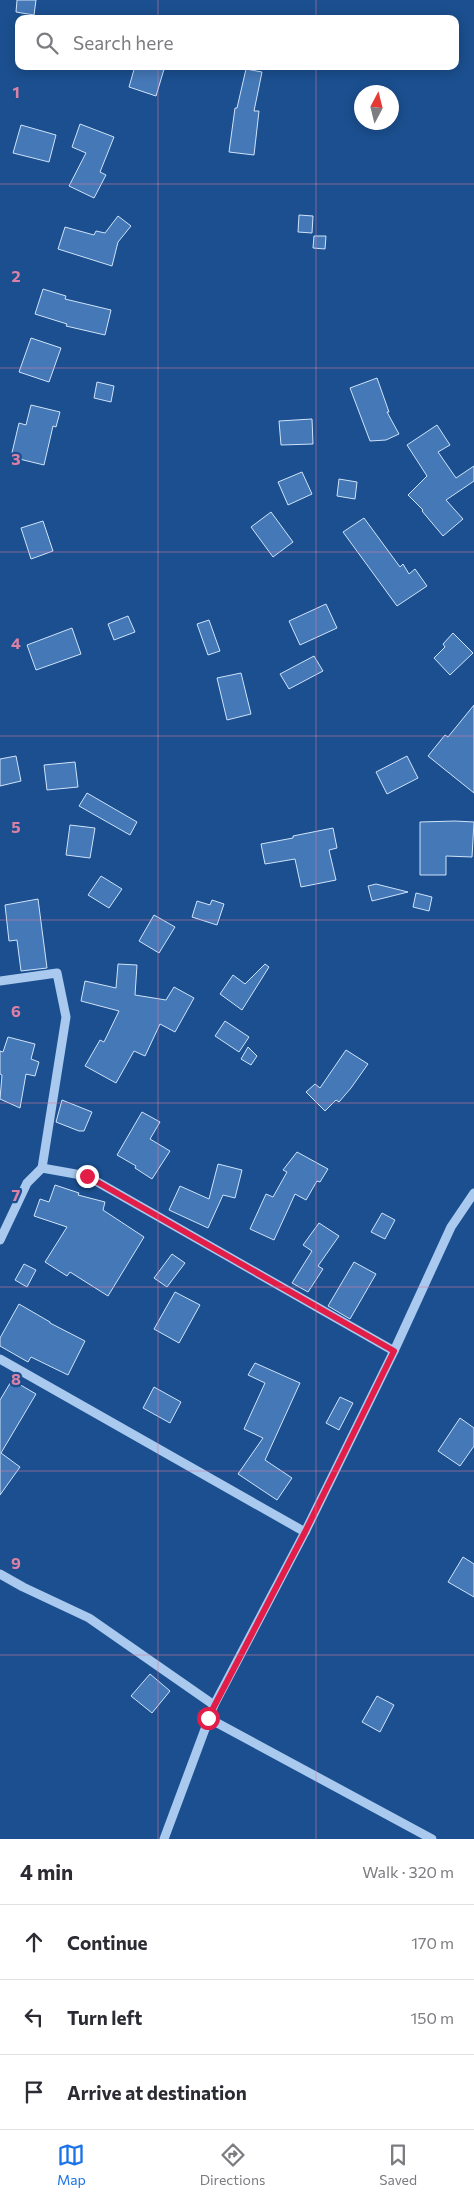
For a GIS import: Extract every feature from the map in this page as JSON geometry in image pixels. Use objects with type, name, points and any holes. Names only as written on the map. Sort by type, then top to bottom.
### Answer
[{"type":"street","points":[[0,981],[57,973],[66,1017],[42,1168],[27,1183],[0,1240]]},
{"type":"street","points":[[42,1168],[87,1176],[394,1351]]},
{"type":"street","points":[[164,1839],[214,1705],[305,1532],[394,1351],[450,1227],[474,1193]]},
{"type":"street","points":[[0,1359],[305,1532]]},
{"type":"street","points":[[0,1574],[89,1618],[214,1705]]},
{"type":"street","points":[[208,1718],[432,1839]]},
{"type":"building","points":[[17,0],[36,0],[34,15],[16,12]]},
{"type":"building","points":[[134,70],[164,70],[156,96],[129,87]]},
{"type":"building","points":[[246,70],[262,72],[254,111],[259,111],[254,155],[229,152],[235,108],[237,108]]},
{"type":"building","points":[[80,124],[114,137],[100,172],[106,175],[94,198],[69,186],[86,153],[72,147]]},
{"type":"building","points":[[21,125],[56,135],[49,162],[13,153]]},
{"type":"building","points":[[299,215],[313,216],[312,233],[298,232]]},
{"type":"building","points":[[118,216],[131,226],[118,242],[112,266],[58,249],[65,227],[94,235],[96,231],[105,233]]},
{"type":"building","points":[[314,236],[326,236],[325,249],[313,248]]},
{"type":"building","points":[[43,289],[66,296],[65,299],[111,310],[105,335],[66,326],[67,324],[35,314]]},
{"type":"building","points":[[31,338],[61,348],[49,382],[19,372]]},
{"type":"building","points":[[377,378],[389,412],[387,412],[399,434],[386,440],[370,441],[350,388]]},
{"type":"building","points":[[97,382],[114,386],[111,402],[94,398]]},
{"type":"building","points":[[31,405],[60,412],[56,427],[53,426],[44,465],[11,457],[19,423],[26,425]]},
{"type":"building","points":[[312,419],[313,444],[281,445],[279,421]]},
{"type":"building","points":[[437,425],[450,445],[438,452],[456,478],[474,466],[474,481],[446,500],[463,519],[443,536],[423,510],[408,495],[427,476],[407,445]]},
{"type":"building","points":[[302,472],[312,494],[288,505],[278,482]]},
{"type":"building","points":[[339,479],[357,482],[355,499],[337,496]]},
{"type":"building","points":[[271,512],[293,542],[273,557],[251,527]]},
{"type":"building","points":[[364,518],[400,567],[403,564],[409,574],[415,569],[427,586],[397,606],[343,532]]},
{"type":"building","points":[[43,521],[53,551],[31,559],[21,528]]},
{"type":"building","points":[[326,604],[337,628],[300,645],[289,621]]},
{"type":"building","points":[[128,616],[135,632],[114,640],[108,624]]},
{"type":"building","points":[[209,620],[220,651],[208,655],[197,624]]},
{"type":"building","points":[[72,628],[81,654],[36,670],[27,645]]},
{"type":"building","points":[[453,633],[473,653],[450,675],[434,658],[445,647],[443,644]]},
{"type":"building","points":[[314,656],[323,671],[289,689],[280,674]]},
{"type":"building","points":[[241,673],[251,714],[227,720],[217,678]]},
{"type":"building","points":[[474,705],[474,793],[428,756],[445,735],[448,737]]},
{"type":"building","points":[[16,756],[21,781],[0,786],[0,759]]},
{"type":"building","points":[[407,756],[418,778],[387,794],[376,772]]},
{"type":"building","points":[[75,762],[78,787],[47,790],[44,765]]},
{"type":"building","points":[[87,793],[137,822],[130,835],[79,806]]},
{"type":"building","points":[[420,822],[474,822],[472,857],[446,856],[446,875],[420,875]]},
{"type":"building","points":[[70,825],[95,828],[90,858],[66,855]]},
{"type":"building","points":[[333,828],[337,848],[329,850],[336,880],[301,887],[295,859],[265,864],[261,844]]},
{"type":"building","points":[[101,876],[122,889],[109,908],[88,895]]},
{"type":"building","points":[[376,884],[408,892],[372,901],[368,886]]},
{"type":"building","points":[[416,893],[432,897],[429,911],[413,907]]},
{"type":"building","points":[[38,899],[47,968],[21,971],[17,940],[9,941],[5,905]]},
{"type":"building","points":[[212,900],[224,904],[217,925],[192,917],[197,901],[210,905]]},
{"type":"building","points":[[154,915],[175,927],[159,953],[139,941]]},
{"type":"building","points":[[118,964],[137,965],[135,995],[166,1000],[174,987],[194,998],[175,1032],[160,1024],[145,1056],[134,1051],[116,1083],[85,1066],[100,1040],[104,1042],[119,1011],[81,1001],[85,981],[116,988]]},
{"type":"building","points":[[265,964],[269,967],[242,1010],[220,994],[233,975],[245,984]]},
{"type":"building","points":[[225,1021],[249,1037],[239,1052],[215,1036]]},
{"type":"building","points":[[8,1037],[35,1044],[31,1059],[39,1062],[35,1076],[26,1074],[20,1108],[0,1099],[2,1075],[0,1074],[0,1051],[3,1052]]},
{"type":"building","points":[[248,1047],[257,1056],[251,1065],[241,1059]]},
{"type":"building","points":[[346,1050],[368,1064],[339,1102],[336,1100],[325,1111],[306,1092],[315,1084],[320,1088]]},
{"type":"building","points":[[62,1100],[92,1112],[84,1131],[79,1131],[56,1122]]},
{"type":"building","points":[[142,1112],[160,1122],[150,1139],[170,1151],[152,1179],[135,1168],[136,1166],[117,1155]]},
{"type":"building","points":[[297,1152],[328,1169],[320,1182],[317,1181],[306,1200],[295,1194],[274,1240],[250,1229],[266,1194],[273,1197],[287,1172],[283,1170]]},
{"type":"building","points":[[218,1164],[242,1170],[235,1198],[223,1195],[208,1228],[169,1210],[180,1186],[209,1199]]},
{"type":"building","points":[[55,1185],[79,1193],[78,1195],[105,1202],[103,1210],[144,1237],[108,1296],[70,1272],[67,1276],[45,1262],[67,1227],[34,1216],[40,1199],[49,1202]]},
{"type":"building","points":[[382,1213],[395,1220],[385,1239],[371,1232]]},
{"type":"building","points":[[319,1223],[339,1236],[318,1266],[323,1269],[308,1292],[292,1283],[312,1251],[303,1245]]},
{"type":"building","points":[[172,1254],[185,1263],[167,1287],[154,1278]]},
{"type":"building","points":[[354,1262],[376,1274],[350,1319],[328,1306]]},
{"type":"building","points":[[24,1264],[36,1270],[27,1287],[15,1280]]},
{"type":"building","points":[[175,1292],[200,1305],[179,1343],[154,1329]]},
{"type":"building","points":[[19,1304],[85,1341],[68,1375],[31,1357],[28,1362],[0,1346],[0,1338]]},
{"type":"building","points":[[255,1363],[300,1383],[265,1460],[292,1478],[277,1500],[238,1474],[263,1438],[244,1429],[265,1383],[248,1375]]},
{"type":"building","points":[[12,1380],[36,1394],[1,1453],[20,1467],[0,1495],[0,1400]]},
{"type":"building","points":[[154,1387],[181,1402],[170,1423],[143,1408]]},
{"type":"building","points":[[340,1397],[353,1403],[339,1430],[326,1423]]},
{"type":"building","points":[[460,1418],[474,1428],[474,1446],[460,1466],[438,1451]]},
{"type":"building","points":[[463,1557],[474,1564],[474,1597],[448,1582]]},
{"type":"building","points":[[150,1674],[170,1691],[152,1713],[131,1696]]},
{"type":"building","points":[[377,1696],[394,1705],[380,1732],[362,1722]]},
{"type":"route","points":[[87,1176],[394,1351],[305,1532],[208,1718]]}]
